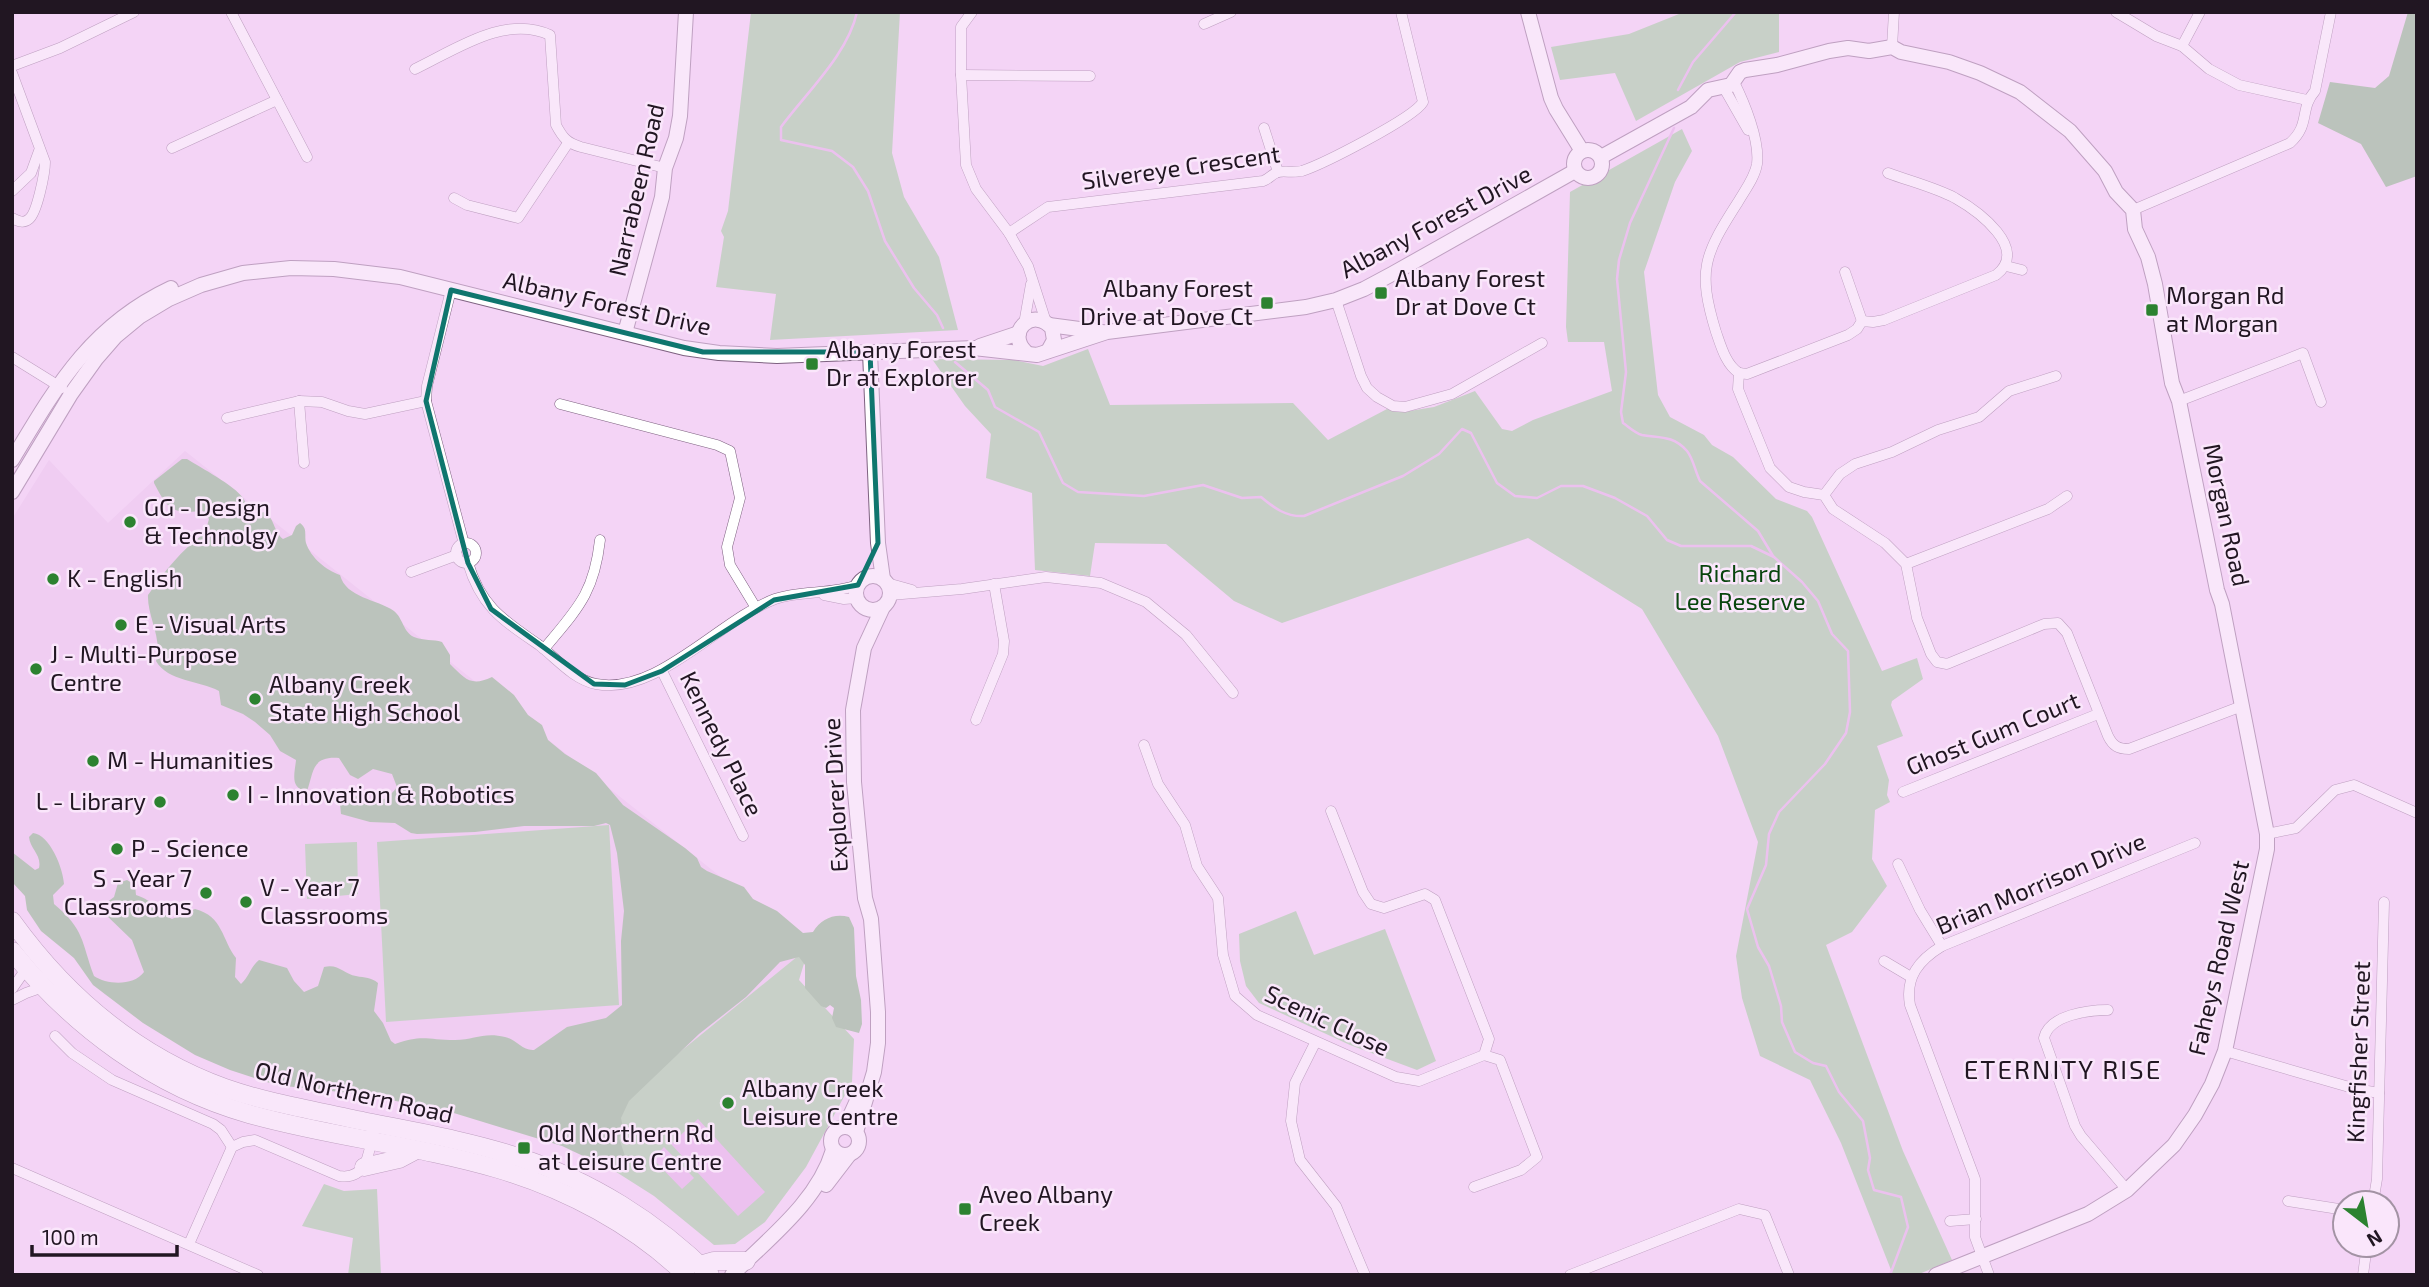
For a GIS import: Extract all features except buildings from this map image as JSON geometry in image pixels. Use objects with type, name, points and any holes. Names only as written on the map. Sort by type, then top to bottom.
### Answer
[{"type":"highway","name":"Old Northern Road","points":[[12,920],[67,987],[111,1025],[157,1055],[204,1079],[236,1091],[372,1132],[416,1150],[499,1169],[559,1192],[699,1271]]},
{"type":"highway","name":"Old Northern Road","points":[[12,951],[43,987],[82,1024],[150,1072],[195,1094],[247,1113],[492,1149],[561,1173],[623,1205],[660,1231],[699,1271]]},
{"type":"highway","points":[[363,1167],[399,1159],[416,1150]]},
{"type":"highway","points":[[699,1271],[714,1261],[745,1271]]},
{"type":"street","points":[[12,66],[60,48],[134,12]]},
{"type":"street","points":[[231,12],[307,158]]},
{"type":"street","name":"Narrabeen Road","points":[[625,333],[662,197],[665,168],[676,138],[680,116],[685,12]]},
{"type":"street","points":[[972,12],[961,27],[965,158],[976,189],[1009,233],[1028,266],[1054,336],[1048,351],[1037,355],[1026,352],[1019,343],[1032,280]]},
{"type":"street","points":[[1204,24],[1231,12]]},
{"type":"street","name":"Silvereye Crescent","points":[[1009,233],[1048,207],[1263,181],[1278,172],[1292,173],[1313,166],[1415,111],[1422,105],[1421,89],[1402,12]]},
{"type":"street","points":[[1528,12],[1551,98],[1562,121],[1582,151]]},
{"type":"street","points":[[1892,47],[1894,12]]},
{"type":"street","points":[[2116,12],[2156,36],[2182,46],[2209,69],[2239,85],[2307,100]]},
{"type":"street","points":[[2182,46],[2200,12]]},
{"type":"street","points":[[1731,88],[1740,72],[1745,70],[1848,48],[1869,51],[1892,47],[1980,72],[2020,92],[2070,131],[2105,171],[2116,192],[2133,210],[2290,143],[2304,125],[2307,100],[2315,91],[2331,12]]},
{"type":"street","points":[[415,69],[497,30],[537,29],[550,35],[556,125],[568,143],[665,168]]},
{"type":"street","points":[[12,73],[45,162],[45,173],[33,214],[28,220],[21,222],[12,218]]},
{"type":"street","points":[[961,75],[1090,76]]},
{"type":"street","points":[[1601,157],[1691,107],[1708,90],[1731,88]]},
{"type":"street","points":[[1731,88],[1745,105],[1754,139],[1756,171],[1714,239],[1705,281],[1707,300],[1719,340],[1733,369],[1747,374],[1847,335],[1857,329],[1862,321]]},
{"type":"street","points":[[172,148],[277,100]]},
{"type":"street","points":[[1264,128],[1278,172]]},
{"type":"street","points":[[454,198],[467,205],[518,218],[568,143]]},
{"type":"street","points":[[12,191],[31,173],[39,150]]},
{"type":"street","points":[[1592,150],[1601,157],[1602,168],[1595,177],[1584,178],[1575,171],[1574,159],[1582,151],[1592,150]]},
{"type":"street","name":"Albany Forest Drive","points":[[1048,351],[1107,332],[1265,314],[1336,300],[1392,274],[1575,171]]},
{"type":"street","points":[[1862,321],[1884,320],[1996,275],[2006,266],[2008,254],[2000,236],[1964,205],[1944,193],[1888,173]]},
{"type":"street","name":"Morgan Road","points":[[2133,210],[2135,229],[2148,257],[2155,284],[2172,383],[2179,401],[2267,834]]},
{"type":"street","name":"Albany Forest Drive","points":[[12,460],[58,385],[95,340],[143,302],[185,282],[213,272],[269,261],[301,260],[377,267],[400,278]]},
{"type":"street","points":[[2006,266],[2022,270]]},
{"type":"street","name":"Albany Forest Drive","points":[[12,492],[71,394],[96,359],[124,330],[139,317],[169,299],[201,285],[243,274],[291,268],[400,278],[684,348],[719,354],[788,356],[974,348],[1026,352]]},
{"type":"street","points":[[1844,272],[1862,321]]},
{"type":"street","points":[[451,290],[427,386],[426,401],[464,544]]},
{"type":"street","points":[[1336,300],[1367,388],[1393,406],[1405,407],[1452,394],[1542,343]]},
{"type":"street","points":[[1021,328],[1034,320],[1047,323]]},
{"type":"street","name":"Albany Forest Drive","points":[[1047,323],[1107,332]]},
{"type":"street","name":"Albany Forest Drive","points":[[974,348],[1021,328]]},
{"type":"street","name":"Explorer Drive","points":[[851,1130],[874,1072],[878,1043],[877,984],[871,919],[865,898],[852,729],[864,648],[886,591],[878,543],[870,352]]},
{"type":"street","points":[[2179,401],[2303,353],[2322,402]]},
{"type":"street","points":[[12,357],[71,394]]},
{"type":"street","points":[[1739,373],[1738,389],[1770,467],[1789,487],[1824,495],[1838,513],[1885,543],[1906,564],[1906,575],[1917,618],[1931,654],[1937,662],[1947,664],[2044,624],[2058,623],[2067,633],[2112,743],[2122,749],[2242,706]]},
{"type":"street","points":[[1824,495],[1840,474],[1855,464],[1892,452],[1938,430],[1979,417],[2009,391],[2056,376]]},
{"type":"street","points":[[227,418],[299,401],[323,402],[365,414],[426,401]]},
{"type":"street","points":[[299,401],[304,463]]},
{"type":"street","points":[[560,404],[717,445],[730,451],[740,498],[727,547],[730,565],[756,608]]},
{"type":"street","points":[[1906,564],[2048,509],[2067,496]]},
{"type":"street","points":[[544,649],[584,599],[597,567],[600,540]]},
{"type":"street","name":"Explorer Drive","points":[[864,648],[860,592],[878,543]]},
{"type":"street","points":[[464,544],[471,545],[476,550],[475,559],[468,563],[460,561],[457,555],[458,549],[464,544]]},
{"type":"street","points":[[411,572],[457,555]]},
{"type":"street","points":[[468,563],[479,593],[491,609],[570,671],[594,684],[625,685],[662,671],[756,608],[789,595],[817,593],[845,599],[860,592],[874,576],[886,591],[919,592],[1046,577],[1101,583],[1146,602],[1185,635],[1233,693]]},
{"type":"street","points":[[976,720],[1003,654],[1004,641],[994,584]]},
{"type":"street","points":[[860,592],[872,610],[886,591]]},
{"type":"street","name":"Kennedy Place","points":[[662,671],[743,836]]},
{"type":"street","name":"Ghost Gum Court","points":[[1903,792],[2098,714]]},
{"type":"street","name":"Scenic Close","points":[[1144,745],[1158,784],[1185,825],[1197,866],[1218,898],[1223,955],[1236,996],[1257,1015],[1396,1077],[1419,1081],[1484,1055]]},
{"type":"street","name":"Faheys Road West","points":[[1936,1275],[2088,1214],[2127,1190],[2174,1145],[2212,1084],[2225,1051],[2267,849],[2267,834],[2296,828],[2335,790],[2344,786],[2354,785],[2417,813]]},
{"type":"street","points":[[1331,811],[1363,892],[1371,904],[1384,908],[1425,894],[1435,900],[1489,1038],[1484,1055],[1500,1060],[1537,1157],[1521,1170],[1474,1187]]},
{"type":"street","name":"Brian Morrison Drive","points":[[1911,977],[1923,960],[1942,946],[2195,843]]},
{"type":"street","points":[[1898,864],[1920,910],[1942,946]]},
{"type":"street","name":"Kingfisher Street","points":[[2375,1189],[2384,902]]},
{"type":"street","points":[[1884,961],[1911,977],[1908,995],[1910,1005],[1975,1178],[1975,1237],[1989,1275]]},
{"type":"street","points":[[12,989],[26,969]]},
{"type":"street","points":[[12,1000],[43,987]]},
{"type":"street","points":[[2108,1010],[2088,1010],[2054,1023],[2046,1030],[2044,1038],[2075,1126],[2127,1190]]},
{"type":"street","points":[[55,1036],[72,1053],[112,1080],[213,1124],[221,1130],[232,1147]]},
{"type":"street","points":[[1315,1043],[1295,1083],[1291,1121],[1300,1160],[1336,1206],[1364,1275]]},
{"type":"street","points":[[2225,1051],[2356,1090],[2379,1093]]},
{"type":"street","points":[[851,1130],[859,1144],[855,1152],[849,1155],[791,1228],[745,1271],[814,1189],[829,1164],[834,1133],[851,1130]]},
{"type":"street","points":[[189,1244],[232,1147],[255,1140],[345,1177],[356,1175],[363,1167],[372,1132]]},
{"type":"street","points":[[833,1150],[840,1155],[849,1155]]},
{"type":"street","points":[[12,1168],[258,1275]]},
{"type":"street","points":[[2288,1202],[2331,1208]]},
{"type":"street","points":[[1570,1275],[1739,1209],[1765,1215],[1789,1275]]},
{"type":"street","points":[[1950,1221],[1976,1219]]},
{"type":"highlighted area","points":[[451,290],[703,352],[870,352],[878,543],[858,585],[774,600],[662,671],[625,685],[594,684],[491,609],[468,563],[426,401]]},
{"type":"shaded area","name":"Albany Creek State High School","points":[[185,451],[809,947],[569,1142],[393,1093],[178,1042],[104,994],[35,913],[12,875],[12,519],[49,460],[108,523]]},
{"type":"shaded area","points":[[698,1119],[765,1192],[738,1216],[671,1144]]},
{"type":"shaded area","points":[[664,1147],[694,1178],[682,1189],[653,1159]]},
{"type":"green space","points":[[751,12],[900,12],[892,153],[904,197],[939,257],[958,330],[770,340],[776,294],[716,287],[724,237],[721,231],[728,211]]},
{"type":"green space","points":[[1684,12],[1781,12],[1779,52],[1740,62],[1636,121],[1615,73],[1560,80],[1551,47],[1629,34]]},
{"type":"green space","points":[[2408,12],[2417,12],[2417,176],[2386,187],[2361,144],[2318,123],[2330,82],[2375,88],[2389,76]]},
{"type":"green space","name":"Richard Lee Reserve","points":[[1682,129],[1692,151],[1675,182],[1644,272],[1658,395],[1670,417],[1704,435],[1712,445],[1733,457],[1776,499],[1807,511],[1882,671],[1917,658],[1923,679],[1892,701],[1891,705],[1903,736],[1877,746],[1889,780],[1887,795],[1890,802],[1875,810],[1872,859],[1887,886],[1852,932],[1826,945],[1903,1151],[1952,1260],[1917,1275],[1893,1275],[1841,1143],[1810,1080],[1760,1056],[1742,998],[1736,956],[1758,842],[1718,736],[1642,609],[1528,538],[1282,623],[1234,601],[1166,544],[1095,543],[1090,576],[1035,570],[1032,493],[986,478],[991,434],[965,406],[932,359],[1014,360],[1043,366],[1088,349],[1110,405],[1293,403],[1328,440],[1387,409],[1403,412],[1434,407],[1475,391],[1502,429],[1512,431],[1533,420],[1612,391],[1604,342],[1568,342],[1566,327],[1570,192]]},
{"type":"green space","points":[[182,459],[187,459],[239,493],[245,502],[245,514],[249,516],[264,512],[268,515],[283,539],[292,535],[300,523],[305,530],[306,543],[311,554],[324,567],[340,575],[349,589],[394,611],[407,632],[414,637],[442,642],[450,655],[450,664],[464,677],[479,681],[492,677],[514,695],[528,715],[542,725],[548,740],[596,773],[623,805],[685,848],[697,858],[701,867],[744,887],[753,899],[777,911],[803,933],[813,932],[828,918],[849,917],[854,928],[856,976],[861,1000],[862,1024],[859,1033],[836,1027],[832,1018],[834,1008],[830,1005],[826,1008],[821,1006],[805,988],[805,965],[799,957],[780,962],[746,997],[699,1034],[629,1101],[621,1118],[623,1128],[619,1138],[625,1156],[623,1166],[615,1171],[562,1146],[444,1110],[358,1094],[276,1085],[230,1070],[195,1055],[143,1023],[93,985],[74,958],[41,931],[27,910],[25,896],[12,882],[12,852],[35,870],[39,868],[39,859],[29,837],[33,833],[45,840],[55,853],[64,884],[53,895],[54,904],[77,929],[94,976],[99,979],[127,982],[140,977],[144,972],[132,940],[104,913],[106,903],[114,897],[118,883],[127,880],[135,885],[136,895],[172,919],[195,909],[211,917],[221,929],[236,958],[235,977],[241,984],[259,960],[287,968],[304,992],[318,986],[324,967],[329,966],[375,981],[378,983],[374,1011],[395,1044],[419,1038],[462,1040],[491,1035],[509,1038],[526,1049],[534,1050],[567,1027],[606,1018],[622,1005],[621,941],[624,911],[617,853],[610,825],[524,826],[475,832],[417,834],[395,823],[370,822],[341,814],[340,804],[350,794],[375,801],[391,794],[397,787],[392,774],[373,769],[358,779],[350,775],[339,758],[330,758],[318,763],[307,791],[301,790],[294,779],[296,760],[280,751],[270,735],[243,714],[221,705],[219,691],[176,677],[161,668],[156,661],[158,644],[148,595],[174,561],[205,533],[209,519],[203,511],[178,511],[167,505],[154,483]]},
{"type":"green space","points":[[609,825],[619,1005],[386,1022],[377,842]]},
{"type":"green space","points":[[357,842],[358,894],[307,899],[305,844]]},
{"type":"green space","points":[[1296,911],[1314,955],[1385,929],[1436,1061],[1417,1070],[1350,1045],[1259,1003],[1246,986],[1240,961],[1239,934]]},
{"type":"green space","name":"Albany Creek Leisure Centre","points":[[809,947],[799,980],[854,1039],[852,1082],[806,1167],[765,1222],[735,1244],[714,1245],[654,1196],[569,1142]]},
{"type":"green space","points":[[324,1184],[344,1191],[377,1189],[381,1275],[348,1275],[353,1238],[302,1226]]},
{"type":"waterway","points":[[857,12],[836,58],[781,127],[781,140],[832,151],[853,167],[868,191],[885,241],[914,288],[937,315],[943,328]]},
{"type":"waterway","points":[[1678,90],[1693,62],[1736,12]]},
{"type":"waterway","points":[[1674,128],[1630,223],[1619,260],[1617,279],[1626,372],[1621,412],[1623,423],[1639,434],[1666,438],[1682,446],[1691,457],[1700,481],[1758,531],[1773,556]]},
{"type":"waterway","points":[[955,362],[988,390],[995,407],[1039,432],[1063,483],[1078,492],[1144,496],[1203,485],[1242,498],[1261,497],[1281,511],[1304,516],[1403,476],[1439,454],[1462,429],[1471,433],[1497,483],[1515,496],[1537,498],[1561,486],[1583,486],[1615,498],[1647,516],[1667,540],[1681,546],[1751,546],[1774,557],[1802,582],[1818,601],[1832,634],[1848,651],[1850,712],[1846,733],[1825,764],[1779,812],[1769,834],[1766,865],[1747,909],[1758,947],[1769,966],[1781,1006],[1782,1022],[1795,1052],[1813,1063],[1826,1066],[1839,1092],[1863,1121],[1870,1158],[1868,1170],[1874,1190],[1901,1197],[1908,1227],[1890,1275]]},
{"type":"place","name":"Albany Forest Dr at Dove Ct","points":[[1381,293]]},
{"type":"place","name":"Albany Forest Drive at Dove Ct","points":[[1267,303]]},
{"type":"place","name":"Morgan Rd at Morgan","points":[[2152,310]]},
{"type":"place","name":"Albany Forest Dr at Explorer","points":[[812,364]]},
{"type":"place","name":"GG - Design & Technolgy","points":[[130,522]]},
{"type":"place","name":"K - English","points":[[53,579]]},
{"type":"place","name":"E - Visual Arts","points":[[121,625]]},
{"type":"place","name":"J - Multi-Purpose Centre","points":[[36,669]]},
{"type":"place","name":"Albany Creek State High School","points":[[255,699]]},
{"type":"place","name":"M - Humanities","points":[[93,761]]},
{"type":"place","name":"I - Innovation & Robotics","points":[[233,795]]},
{"type":"place","name":"L - Library","points":[[160,802]]},
{"type":"place","name":"P - Science","points":[[117,849]]},
{"type":"place","name":"S - Year 7 Classrooms","points":[[206,893]]},
{"type":"place","name":"V - Year 7 Classrooms","points":[[246,902]]},
{"type":"place","name":"Albany Creek Leisure Centre","points":[[728,1103]]},
{"type":"place","name":"Old Northern Rd at Leisure Centre","points":[[524,1148]]},
{"type":"place","name":"Aveo Albany Creek","points":[[965,1209]]},
{"type":"district","name":"ETERNITY RISE","points":[[2063,1070]]}]
